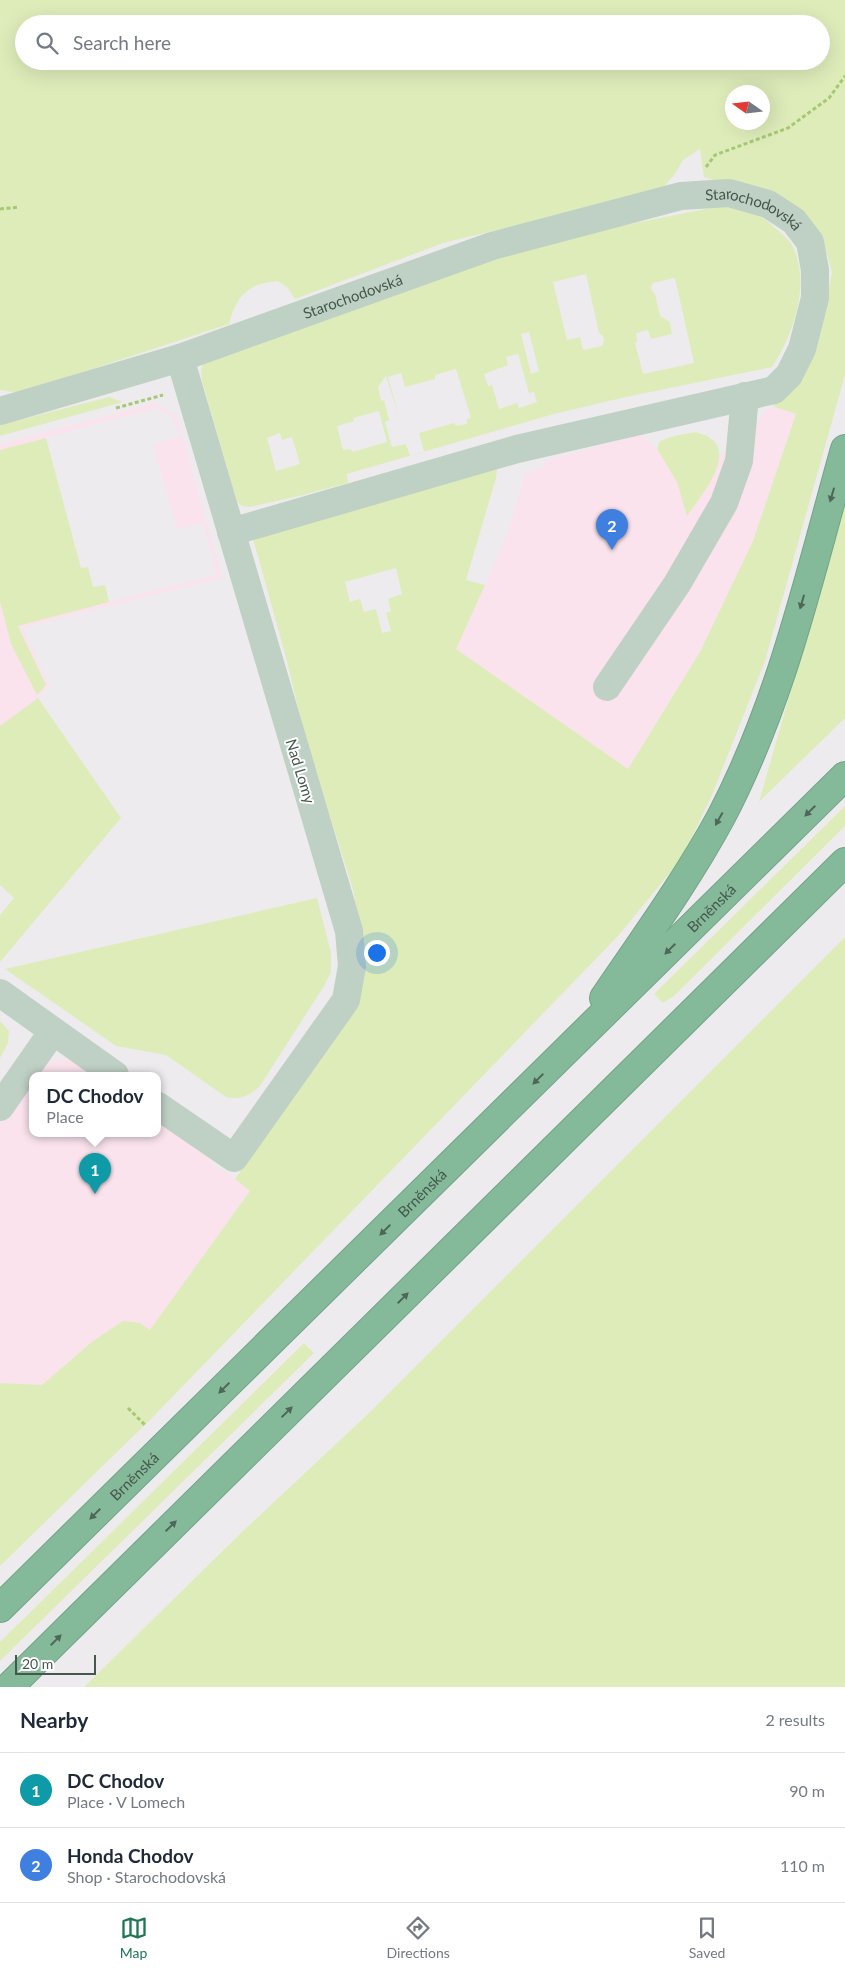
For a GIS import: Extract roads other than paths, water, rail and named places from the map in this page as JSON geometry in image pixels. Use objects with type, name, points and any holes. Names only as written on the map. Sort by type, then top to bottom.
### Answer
[{"type":"highway","points":[[573,1045],[697,859],[721,817],[741,776],[761,730],[779,680],[845,448]]},
{"type":"highway","name":"Brněnská","points":[[0,1608],[845,776]]},
{"type":"highway","points":[[9,1687],[845,862]]},
{"type":"street","name":"Starochodovská","points":[[0,411],[180,358],[492,246],[681,196],[729,193],[768,204],[794,221],[810,242],[815,270],[816,298],[802,349],[789,375],[774,390],[517,449],[231,532]]},
{"type":"street","name":"Nad Lomy","points":[[161,1108],[234,1158],[346,1000],[352,966],[349,931],[180,358]]},
{"type":"street","points":[[607,687],[677,584],[724,502],[739,461],[745,396]]},
{"type":"street","points":[[0,993],[111,1072]]},
{"type":"street","points":[[0,1107],[53,1031]]},
{"type":"place","name":"Honda Chodov","points":[[612,550]]},
{"type":"place","name":"DC Chodov","points":[[95,1194]]}]
